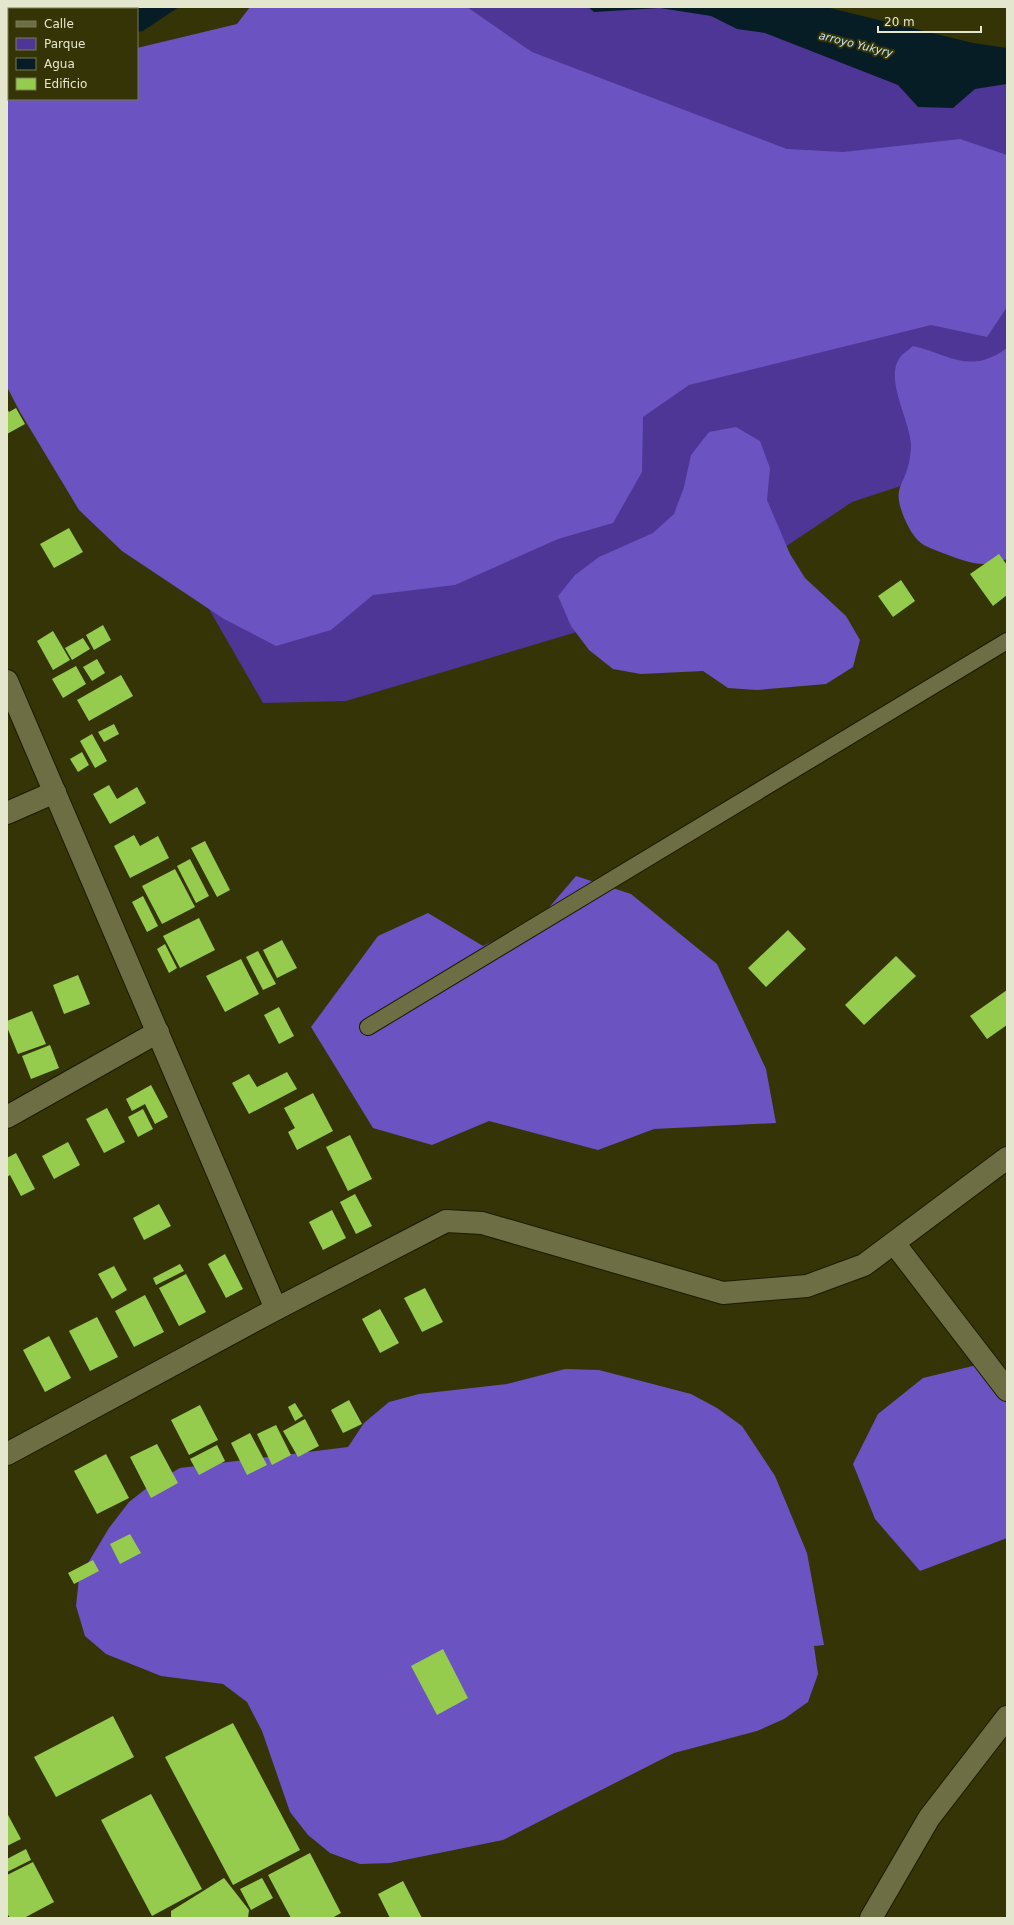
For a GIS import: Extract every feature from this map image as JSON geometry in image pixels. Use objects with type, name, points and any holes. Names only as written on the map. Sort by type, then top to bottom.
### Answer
[{"type":"street","points":[[7,681],[276,1309]]},
{"type":"street","points":[[7,813],[55,792]]},
{"type":"street","points":[[7,1118],[158,1032]]},
{"type":"street","points":[[7,1454],[276,1309],[446,1221],[482,1222],[723,1293],[807,1286],[864,1265],[1007,1158]]},
{"type":"street","points":[[894,1243],[1007,1390]]},
{"type":"street","points":[[871,1918],[928,1818],[1007,1718]]},
{"type":"lane","points":[[368,1028],[1007,641]]},
{"type":"green space","points":[[7,7],[8,100],[138,100],[138,99],[329,7],[767,7],[1007,59],[1007,451],[852,502],[724,588],[346,701],[263,703],[7,258]]},
{"type":"shaded area","points":[[7,7],[42,8],[8,8],[8,100],[138,100],[138,48],[237,24],[250,7],[467,7],[532,52],[787,149],[843,152],[960,139],[1007,155],[1007,307],[987,337],[931,325],[689,385],[643,417],[642,472],[613,523],[558,539],[455,585],[373,595],[331,630],[276,646],[224,619],[122,551],[79,510],[20,412],[7,387]]},
{"type":"shaded area","points":[[913,346],[950,358],[971,362],[994,356],[1007,348],[1007,559],[990,564],[981,564],[966,561],[940,552],[925,546],[917,540],[904,518],[900,506],[899,494],[900,487],[909,464],[911,445],[910,435],[896,386],[895,374],[897,364],[902,355]]},
{"type":"shaded area","points":[[736,427],[760,441],[770,468],[767,500],[790,554],[805,578],[846,616],[860,640],[853,667],[826,684],[757,690],[728,688],[703,671],[641,674],[613,669],[589,650],[571,626],[558,596],[575,575],[599,557],[653,533],[674,514],[684,487],[691,455],[709,432]]},
{"type":"shaded area","points":[[576,876],[631,894],[717,964],[766,1069],[776,1123],[654,1129],[598,1150],[489,1121],[432,1145],[373,1128],[311,1027],[378,936],[428,913],[483,946],[540,918]]},
{"type":"shaded area","points":[[981,1364],[1007,1395],[1007,1538],[920,1571],[875,1519],[853,1464],[878,1414],[923,1378]]},
{"type":"shaded area","points":[[565,1369],[599,1370],[691,1394],[717,1408],[742,1426],[775,1476],[807,1553],[824,1645],[814,1646],[818,1674],[808,1702],[784,1719],[757,1731],[674,1753],[503,1840],[390,1863],[360,1864],[330,1853],[308,1835],[290,1812],[262,1731],[247,1702],[223,1684],[161,1676],[106,1654],[85,1636],[76,1606],[79,1578],[109,1528],[129,1502],[152,1484],[180,1468],[348,1447],[364,1423],[389,1402],[419,1394],[507,1384]]},
{"type":"water","points":[[10,7],[179,7],[143,31],[138,32],[138,8]]},
{"type":"water","name":"arroyo Yukyry","points":[[588,7],[826,7],[973,43],[1007,48],[1007,84],[975,89],[953,108],[918,107],[898,85],[765,33],[737,29],[711,16],[660,8],[594,12]]},
{"type":"building","points":[[16,408],[25,424],[7,434],[7,409],[9,412]]},
{"type":"building","points":[[69,528],[83,552],[54,568],[40,544]]},
{"type":"building","points":[[999,554],[1007,565],[1007,595],[993,606],[970,574]]},
{"type":"building","points":[[901,580],[915,601],[893,617],[878,596]]},
{"type":"building","points":[[103,625],[111,640],[94,650],[86,635]]},
{"type":"building","points":[[53,631],[70,660],[53,670],[37,641]]},
{"type":"building","points":[[83,638],[90,649],[72,660],[65,648]]},
{"type":"building","points":[[97,659],[105,673],[92,681],[83,667]]},
{"type":"building","points":[[76,666],[86,684],[63,698],[52,679]]},
{"type":"building","points":[[121,675],[133,696],[89,721],[77,700]]},
{"type":"building","points":[[114,724],[119,734],[104,742],[98,732]]},
{"type":"building","points":[[92,734],[107,761],[95,768],[80,741]]},
{"type":"building","points":[[82,752],[89,765],[78,772],[70,759]]},
{"type":"building","points":[[109,785],[117,799],[137,787],[146,803],[110,824],[93,794]]},
{"type":"building","points":[[134,835],[140,846],[158,836],[169,858],[130,878],[114,846]]},
{"type":"building","points":[[205,841],[230,890],[217,897],[191,848]]},
{"type":"building","points":[[190,859],[209,896],[196,903],[177,866]]},
{"type":"building","points":[[175,869],[195,907],[162,924],[142,886]]},
{"type":"building","points":[[143,896],[158,926],[147,932],[132,902]]},
{"type":"building","points":[[199,918],[215,950],[180,968],[163,936]]},
{"type":"building","points":[[788,930],[806,949],[766,987],[748,968]]},
{"type":"building","points":[[282,940],[297,968],[277,978],[263,950]]},
{"type":"building","points":[[165,944],[177,968],[169,973],[157,949]]},
{"type":"building","points":[[258,951],[276,984],[263,990],[246,957]]},
{"type":"building","points":[[896,956],[916,976],[864,1025],[845,1005]]},
{"type":"building","points":[[241,959],[259,994],[225,1012],[206,976]]},
{"type":"building","points":[[78,975],[90,1004],[64,1014],[53,985]]},
{"type":"building","points":[[1007,990],[1007,1025],[987,1039],[970,1016]]},
{"type":"building","points":[[279,1007],[294,1036],[279,1044],[264,1015]]},
{"type":"building","points":[[32,1011],[46,1044],[18,1054],[7,1027],[7,1021]]},
{"type":"building","points":[[50,1045],[59,1068],[31,1079],[22,1056]]},
{"type":"building","points":[[287,1072],[297,1089],[249,1114],[232,1083],[249,1074],[257,1087]]},
{"type":"building","points":[[151,1085],[168,1117],[155,1124],[145,1104],[132,1111],[126,1099]]},
{"type":"building","points":[[313,1093],[333,1131],[297,1150],[288,1132],[295,1128],[284,1108]]},
{"type":"building","points":[[107,1108],[125,1142],[104,1153],[86,1119]]},
{"type":"building","points":[[143,1109],[153,1129],[138,1137],[128,1117]]},
{"type":"building","points":[[350,1135],[372,1179],[348,1191],[326,1147]]},
{"type":"building","points":[[68,1142],[80,1165],[54,1179],[42,1156]]},
{"type":"building","points":[[16,1153],[35,1189],[21,1196],[10,1175],[7,1177],[7,1158]]},
{"type":"building","points":[[355,1194],[372,1226],[356,1234],[340,1202]]},
{"type":"building","points":[[159,1204],[171,1226],[144,1240],[133,1218]]},
{"type":"building","points":[[332,1210],[346,1238],[323,1250],[309,1222]]},
{"type":"building","points":[[225,1254],[243,1289],[226,1298],[208,1264]]},
{"type":"building","points":[[180,1264],[184,1271],[156,1285],[153,1278]]},
{"type":"building","points":[[114,1266],[127,1290],[112,1299],[98,1274]]},
{"type":"building","points":[[186,1274],[206,1312],[179,1326],[159,1288]]},
{"type":"building","points":[[425,1288],[443,1322],[422,1332],[404,1298]]},
{"type":"building","points":[[145,1295],[164,1332],[134,1347],[115,1311]]},
{"type":"building","points":[[380,1309],[399,1343],[380,1353],[362,1319]]},
{"type":"building","points":[[97,1317],[118,1357],[90,1371],[69,1331]]},
{"type":"building","points":[[49,1336],[71,1378],[45,1392],[23,1350]]},
{"type":"building","points":[[349,1400],[362,1424],[343,1433],[331,1410]]},
{"type":"building","points":[[295,1403],[303,1416],[295,1421],[288,1407]]},
{"type":"building","points":[[200,1405],[218,1440],[189,1455],[171,1420]]},
{"type":"building","points":[[305,1419],[319,1446],[298,1457],[283,1431]]},
{"type":"building","points":[[276,1425],[291,1455],[272,1465],[257,1434]]},
{"type":"building","points":[[250,1433],[267,1465],[247,1475],[231,1443]]},
{"type":"building","points":[[157,1444],[178,1483],[151,1498],[130,1457]]},
{"type":"building","points":[[217,1445],[225,1461],[199,1475],[190,1459]]},
{"type":"building","points":[[106,1454],[129,1498],[97,1514],[74,1471]]},
{"type":"building","points":[[130,1534],[141,1553],[120,1564],[110,1544]]},
{"type":"building","points":[[93,1560],[99,1571],[74,1584],[68,1573]]},
{"type":"building","points":[[443,1649],[468,1698],[437,1715],[411,1666]]},
{"type":"building","points":[[113,1716],[134,1757],[56,1797],[34,1757]]},
{"type":"building","points":[[233,1723],[300,1850],[233,1885],[165,1757]]},
{"type":"building","points":[[151,1794],[202,1889],[152,1916],[101,1820]]},
{"type":"building","points":[[7,1813],[21,1839],[7,1846]]},
{"type":"building","points":[[26,1849],[31,1860],[7,1872],[7,1859]]},
{"type":"building","points":[[310,1853],[341,1913],[332,1918],[291,1918],[268,1875]]},
{"type":"building","points":[[33,1862],[54,1902],[24,1918],[10,1918],[7,1913],[7,1875]]},
{"type":"building","points":[[224,1878],[249,1910],[248,1918],[171,1918],[171,1911]]},
{"type":"building","points":[[262,1878],[273,1898],[251,1910],[240,1889]]},
{"type":"building","points":[[403,1881],[422,1918],[390,1918],[378,1894]]}]
